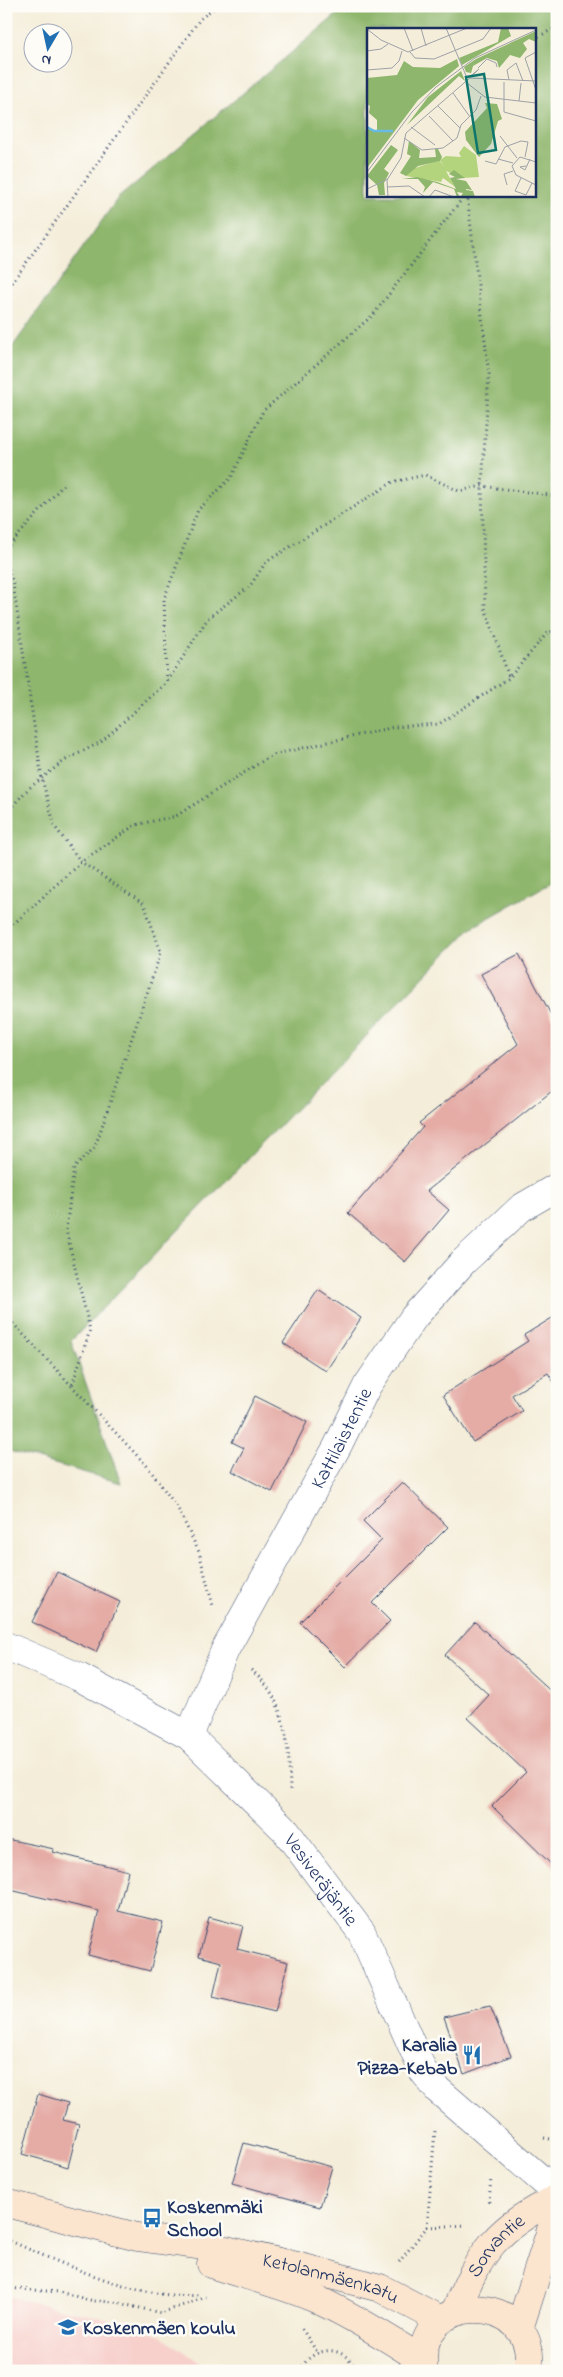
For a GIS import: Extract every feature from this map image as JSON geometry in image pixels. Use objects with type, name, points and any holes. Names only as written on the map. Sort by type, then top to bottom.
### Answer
[{"type":"main road","name":"Sorvantie","points":[[423,2365],[424,2345],[431,2331],[448,2316],[472,2271],[500,2233],[530,2211],[557,2198]]},
{"type":"main road","name":"Ketolanmäenkatu","points":[[6,2203],[156,2240],[217,2248],[297,2266],[380,2288],[448,2316]]},
{"type":"main road","name":"Sorvantie","points":[[519,2329],[557,2211]]},
{"type":"main road","name":"Ketolanmäenkatu","points":[[156,2240],[212,2265],[265,2280],[316,2300],[362,2324],[423,2365]]},
{"type":"main road","points":[[448,2316],[472,2308],[490,2309],[506,2317],[519,2329],[525,2339],[531,2368]]},
{"type":"street","name":"Kattilaistentie","points":[[189,1736],[224,1650],[337,1447],[367,1386],[414,1317],[463,1262],[521,1208],[557,1187]]},
{"type":"street","name":"Vesiveräjäntie","points":[[6,1646],[79,1677],[189,1736],[285,1830],[362,1933],[423,2071],[438,2090],[557,2193]]},
{"type":"path","points":[[6,291],[200,19],[216,6]]},
{"type":"path","points":[[536,39],[557,27]]},
{"type":"path","points":[[167,682],[164,599],[198,510],[231,478],[263,411],[373,315],[465,196]]},
{"type":"path","points":[[466,196],[489,374],[482,486],[485,608],[509,678]]},
{"type":"path","points":[[6,813],[28,789],[64,761],[101,742],[167,682],[208,618],[250,586],[266,562],[393,482],[425,475],[459,491],[482,486],[557,496]]},
{"type":"path","points":[[6,549],[66,483]]},
{"type":"path","points":[[6,559],[13,584],[42,779],[55,827],[82,862],[144,904],[161,952],[95,1146],[74,1168],[66,1230],[90,1330],[72,1386]]},
{"type":"path","points":[[6,931],[82,862],[135,825],[176,816],[272,755],[394,727],[440,724],[509,678],[548,632],[557,631]]},
{"type":"path","points":[[6,1316],[147,1466],[177,1507],[199,1552],[224,1650],[262,1679],[276,1700],[285,1732],[289,1765],[290,1793],[285,1830]]},
{"type":"path","points":[[380,2288],[387,2270],[402,2260],[427,2227],[438,2090]]},
{"type":"path","points":[[427,2227],[469,2225]]},
{"type":"path","points":[[6,2239],[74,2267],[126,2285],[164,2294],[210,2296],[161,2313],[114,2302],[94,2301],[59,2292],[6,2288]]},
{"type":"path","points":[[294,2324],[302,2329],[317,2352]]},
{"type":"path","points":[[300,2371],[309,2356],[326,2350],[343,2354],[351,2360],[356,2371]]},
{"type":"shaded area","name":"Koskenmäen koulu","points":[[6,2296],[98,2317],[162,2336],[212,2371],[6,2371]]},
{"type":"green space","points":[[347,6],[557,6],[557,879],[471,928],[71,1341],[121,1483],[6,1450],[6,356],[118,198]]},
{"type":"building","points":[[519,954],[557,1026],[557,1087],[427,1191],[449,1210],[405,1262],[348,1213],[423,1127],[419,1123],[518,1044],[481,974]]},
{"type":"building","points":[[318,1290],[361,1318],[326,1371],[283,1343]]},
{"type":"building","points":[[557,1315],[557,1387],[548,1373],[512,1395],[522,1411],[473,1442],[443,1395],[528,1341],[524,1335]]},
{"type":"building","points":[[255,1396],[307,1422],[272,1492],[232,1471],[244,1448],[232,1442]]},
{"type":"building","points":[[402,1482],[448,1527],[372,1603],[390,1621],[345,1667],[300,1622],[382,1540],[363,1521]]},
{"type":"building","points":[[57,1572],[120,1602],[96,1652],[32,1622]]},
{"type":"building","points":[[475,1622],[557,1697],[557,1870],[492,1806],[526,1772],[468,1718],[489,1695],[445,1655]]},
{"type":"building","points":[[6,1839],[54,1849],[53,1852],[128,1871],[118,1911],[163,1922],[150,1971],[88,1955],[99,1911],[6,1889]]},
{"type":"building","points":[[209,1917],[243,1926],[237,1949],[288,1962],[275,2012],[213,1997],[221,1962],[199,1956]]},
{"type":"building","points":[[490,2006],[511,2056],[464,2074],[444,2017]]},
{"type":"building","points":[[38,2094],[68,2103],[63,2120],[79,2124],[68,2167],[22,2154]]},
{"type":"building","points":[[244,2143],[332,2167],[320,2207],[232,2183]]},
{"type":"place","name":"Karalia Pizza-Kebab","points":[[472,2055]]},
{"type":"place","name":"Koskenmäki School","points":[[152,2218]]},
{"type":"place","name":"Koskenmäen koulu","points":[[68,2327]]}]
